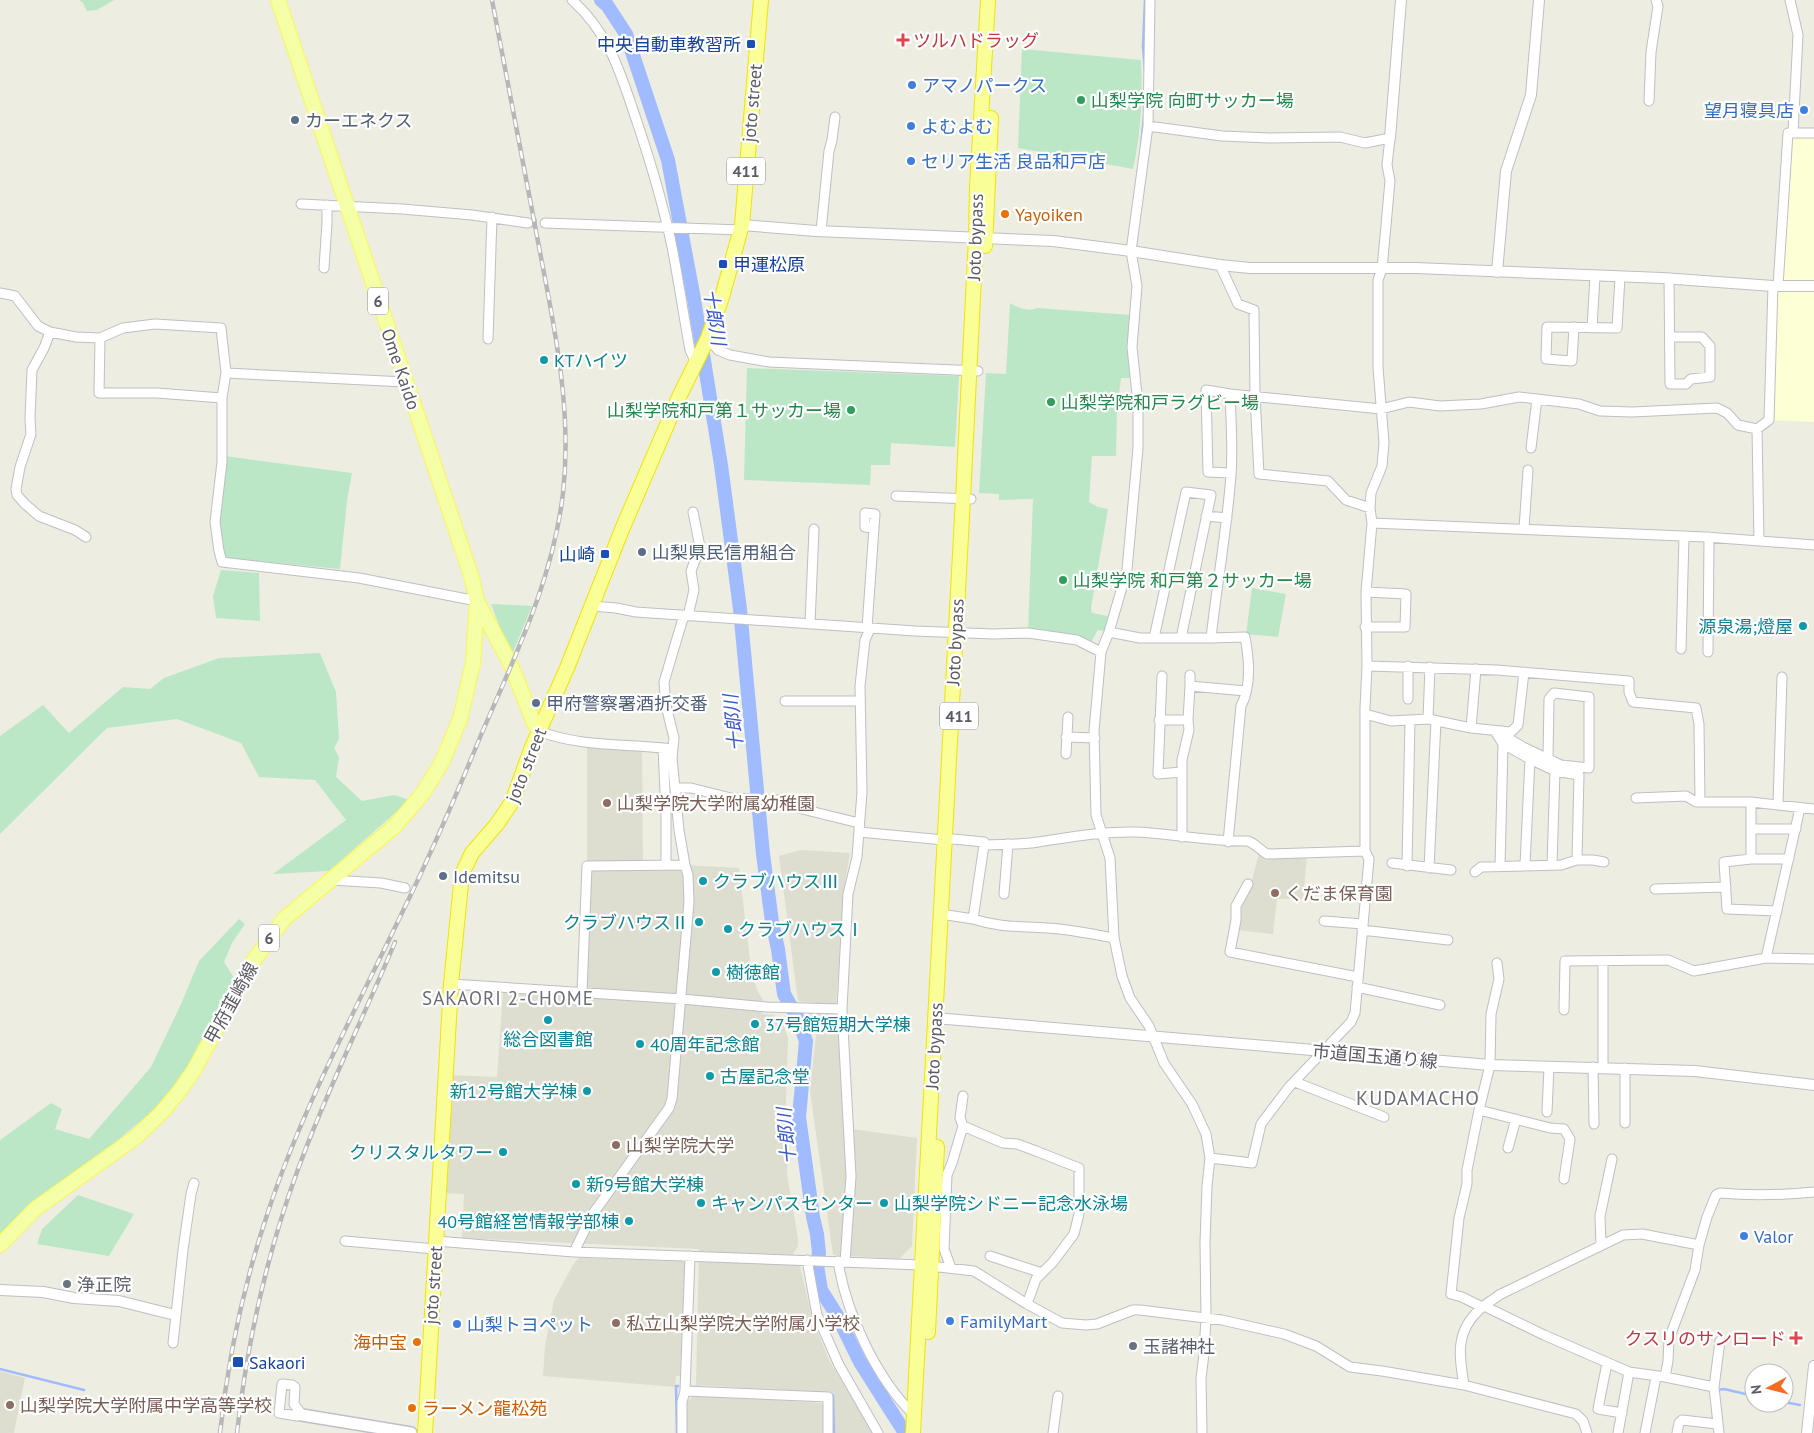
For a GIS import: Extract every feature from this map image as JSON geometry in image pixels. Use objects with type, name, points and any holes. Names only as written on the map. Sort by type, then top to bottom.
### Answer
[{"type":"highway","name":"joto street","points":[[425,1433],[451,984],[462,874],[472,853],[497,824],[512,802],[539,731],[679,397],[708,338],[741,227],[761,0]]},
{"type":"highway","name":"Joto bypass","points":[[980,238],[976,187],[988,0]]},
{"type":"highway","name":"Joto bypass","points":[[916,1427],[940,1019],[980,238],[996,0]]},
{"type":"highway","name":"Joto bypass","points":[[916,1427],[926,1266]]},
{"type":"main road","name":"Ome Kaido","points":[[278,0],[471,575],[477,602],[511,665],[539,731]]},
{"type":"main road","name":"甲府韮崎線","points":[[0,1245],[36,1209],[136,1137],[161,1112],[178,1093],[194,1070],[241,982],[268,939],[284,919],[394,826],[423,793],[442,762],[460,719],[470,680],[476,636],[477,602]]},
{"type":"main road","points":[[302,1415],[411,1433]]},
{"type":"street","points":[[572,0],[588,15],[602,33],[614,58],[642,138],[673,250],[690,350],[696,362]]},
{"type":"street","points":[[1150,0],[1148,126],[1131,250],[1137,286],[1132,347],[1138,404],[1138,448],[1127,570],[1109,632],[1101,652],[1094,738],[1096,814],[1110,858],[1114,938],[1122,976],[1130,998],[1149,1026],[1164,1063],[1192,1104],[1206,1134],[1210,1158],[1206,1186],[1206,1318],[1201,1378],[1202,1433]]},
{"type":"street","points":[[1210,1158],[1252,1163],[1261,1124],[1295,1082],[1351,1022],[1354,1013],[1369,859],[1365,851],[1367,666],[1365,627],[1372,523],[1370,508],[1371,493],[1382,466],[1384,443],[1378,366],[1378,280],[1382,268],[1390,181],[1386,165],[1390,138],[1401,0]]},
{"type":"street","points":[[1497,272],[1506,171],[1531,95],[1539,0]]},
{"type":"street","points":[[1648,101],[1651,52],[1658,6],[1656,0]]},
{"type":"street","points":[[1790,0],[1798,35],[1792,133]]},
{"type":"street","points":[[821,231],[829,151],[835,117]]},
{"type":"street","points":[[1148,126],[1222,136],[1270,138],[1340,137],[1365,143],[1390,138]]},
{"type":"street","points":[[1231,473],[1208,472],[1206,390],[1381,409],[1409,402],[1440,406],[1481,404],[1519,397],[1579,404],[1600,411],[1632,412],[1717,408],[1727,413],[1738,426],[1757,429],[1769,420],[1776,286],[1788,133],[1814,134]]},
{"type":"street","points":[[301,204],[402,208],[492,217],[528,223]]},
{"type":"street","points":[[324,268],[327,204]]},
{"type":"street","points":[[488,339],[492,217]]},
{"type":"street","points":[[545,223],[692,228],[741,227],[1054,241],[1131,250],[1220,265],[1250,268],[1415,268],[1669,278],[1776,286],[1814,286]]},
{"type":"street","points":[[1220,265],[1238,304],[1254,310],[1255,396],[1259,474],[1328,481],[1346,500],[1370,508]]},
{"type":"street","points":[[1592,328],[1595,276]]},
{"type":"street","points":[[1574,328],[1572,361],[1546,360],[1547,326],[1616,328],[1620,277]]},
{"type":"street","points":[[1669,278],[1670,384],[1686,384],[1691,379],[1710,377],[1710,346],[1702,337],[1670,337]]},
{"type":"street","points":[[0,293],[15,296],[38,326],[50,332],[76,337],[100,338],[123,328],[154,324],[221,328],[226,373],[222,398],[222,462],[216,522],[222,562],[359,578],[477,602]]},
{"type":"street","points":[[50,332],[32,370],[31,434],[20,467],[16,490],[25,504],[39,516],[75,530],[86,537]]},
{"type":"street","points":[[100,338],[99,393],[158,393],[222,398]]},
{"type":"street","points":[[708,338],[718,350],[730,355],[764,361],[973,371]]},
{"type":"street","points":[[226,373],[405,382]]},
{"type":"street","points":[[1211,638],[1231,473],[1230,394]]},
{"type":"street","points":[[1530,448],[1537,399]]},
{"type":"street","points":[[1757,429],[1759,541]]},
{"type":"street","points":[[1524,529],[1528,470]]},
{"type":"street","points":[[1154,638],[1186,492],[1211,495],[1181,638]]},
{"type":"street","points":[[896,496],[967,499]]},
{"type":"street","points":[[666,865],[668,749],[674,738],[666,706],[664,682],[694,590],[692,571],[700,548],[693,512]]},
{"type":"street","points":[[1206,516],[1227,518]]},
{"type":"street","points":[[1372,523],[1709,537],[1814,545]]},
{"type":"street","points":[[874,528],[868,628],[863,653],[860,701],[862,792],[857,857],[848,894],[842,1009],[851,1176],[839,1261],[844,1289],[864,1341],[916,1427]]},
{"type":"street","points":[[810,624],[814,529]]},
{"type":"street","points":[[1681,649],[1684,536]]},
{"type":"street","points":[[1708,652],[1709,537]]},
{"type":"street","points":[[1365,627],[1405,627],[1406,594],[1366,592]]},
{"type":"street","points":[[591,606],[636,612],[756,621],[960,633],[1054,635],[1077,640],[1101,652]]},
{"type":"street","points":[[1109,632],[1140,638],[1245,637],[1248,674],[1246,691],[1241,706],[1228,842]]},
{"type":"street","points":[[1367,666],[1430,666],[1629,681],[1629,692],[1633,702],[1696,708],[1699,724],[1700,802]]},
{"type":"street","points":[[1408,666],[1408,699]]},
{"type":"street","points":[[1430,666],[1432,720],[1430,868]]},
{"type":"street","points":[[1471,728],[1476,669]]},
{"type":"street","points":[[1365,714],[1391,720],[1432,720],[1471,728],[1511,732],[1518,725],[1524,672]]},
{"type":"street","points":[[1182,837],[1182,760],[1189,730],[1190,675]]},
{"type":"street","points":[[1162,676],[1158,774],[1182,772]]},
{"type":"street","points":[[1778,804],[1782,677]]},
{"type":"street","points":[[1190,686],[1246,691]]},
{"type":"street","points":[[1499,731],[1523,747],[1561,765],[1588,768],[1589,697],[1554,693],[1549,699],[1548,758]]},
{"type":"street","points":[[785,701],[860,701]]},
{"type":"street","points":[[1066,754],[1068,717]]},
{"type":"street","points":[[1160,720],[1188,720]]},
{"type":"street","points":[[1407,866],[1410,720]]},
{"type":"street","points":[[539,731],[560,739],[587,743],[668,749]]},
{"type":"street","points":[[1499,731],[1503,744],[1500,866]]},
{"type":"street","points":[[1066,737],[1094,738]]},
{"type":"street","points":[[1503,744],[1555,771],[1580,775],[1577,860]]},
{"type":"street","points":[[574,1252],[592,1215],[669,1108],[672,1099],[689,902],[688,875],[679,830],[676,788],[668,749]]},
{"type":"street","points":[[1525,865],[1530,759]]},
{"type":"street","points":[[1552,865],[1555,771]]},
{"type":"street","points":[[676,788],[691,788],[730,798],[777,800],[859,827],[949,840],[984,842],[984,845],[1038,842],[1068,836],[1103,833],[1138,832],[1228,842],[1248,841],[1254,843],[1261,851],[1267,854],[1365,851]]},
{"type":"street","points":[[1636,798],[1686,796],[1696,802],[1751,802],[1814,809]]},
{"type":"street","points":[[1751,802],[1751,860]]},
{"type":"street","points":[[1766,958],[1800,808]]},
{"type":"street","points":[[1751,829],[1796,829]]},
{"type":"street","points":[[1004,894],[1008,844]]},
{"type":"street","points":[[973,919],[984,845]]},
{"type":"street","points":[[1777,911],[1727,909],[1724,862],[1789,859]]},
{"type":"street","points":[[1475,872],[1481,867],[1561,865],[1577,860],[1604,862]]},
{"type":"street","points":[[1392,864],[1452,870]]},
{"type":"street","points":[[582,992],[586,866],[685,865]]},
{"type":"street","points":[[330,880],[381,883],[405,888]]},
{"type":"street","points":[[1248,884],[1236,906],[1236,920],[1230,952],[1358,977]]},
{"type":"street","points":[[1656,889],[1726,887]]},
{"type":"street","points":[[945,915],[1015,928],[1049,928],[1114,938]]},
{"type":"street","points":[[1324,921],[1448,940]]},
{"type":"street","points":[[1564,1010],[1565,961],[1668,960],[1694,971],[1766,958],[1814,959]]},
{"type":"street","points":[[1594,1124],[1604,961]]},
{"type":"street","points":[[1497,963],[1499,979],[1491,1014],[1490,1065],[1478,1110],[1467,1170],[1468,1184],[1456,1231],[1457,1247],[1451,1294],[1483,1306],[1514,1322],[1629,1372],[1714,1387]]},
{"type":"street","points":[[451,984],[682,998],[767,1008],[842,1009]]},
{"type":"street","points":[[1357,987],[1440,1005]]},
{"type":"street","name":"市道国玉通り線","points":[[940,1019],[1490,1065],[1695,1071],[1814,1085]]},
{"type":"street","points":[[1547,1112],[1549,1066]]},
{"type":"street","points":[[1625,1068],[1625,1123]]},
{"type":"street","points":[[1295,1082],[1384,1117]]},
{"type":"street","points":[[952,1268],[944,1250],[947,1175],[963,1126],[960,1118],[963,1096]]},
{"type":"street","points":[[1478,1110],[1564,1130],[1570,1139],[1564,1179]]},
{"type":"street","points":[[1508,1148],[1516,1119]]},
{"type":"street","points":[[963,1126],[1003,1143],[1017,1144],[1079,1168],[1079,1214],[1074,1234],[1053,1262],[1036,1279],[1027,1304]]},
{"type":"street","points":[[1601,1244],[1600,1216],[1612,1159]]},
{"type":"street","points":[[173,1343],[184,1241],[194,1184]]},
{"type":"street","points":[[1645,1433],[1660,1377],[1668,1361],[1670,1339],[1696,1270],[1699,1245],[1716,1195],[1720,1193],[1745,1195],[1814,1192]]},
{"type":"street","points":[[1464,1385],[1459,1346],[1462,1335],[1470,1320],[1483,1306],[1510,1289],[1623,1235],[1632,1234],[1699,1245]]},
{"type":"street","points":[[345,1241],[574,1252],[839,1261],[952,1268],[979,1274],[1052,1319],[1062,1323],[1075,1325],[1097,1324],[1119,1315],[1140,1310],[1206,1318],[1290,1336],[1316,1346],[1350,1367],[1464,1385],[1576,1414],[1583,1421],[1587,1433]]},
{"type":"street","points":[[682,1433],[690,1256]]},
{"type":"street","points":[[990,1256],[1042,1273]]},
{"type":"street","points":[[807,1260],[817,1315],[839,1365],[878,1433]]},
{"type":"street","points":[[0,1290],[43,1292],[74,1298],[119,1301],[175,1315]]},
{"type":"street","points":[[1678,1433],[1679,1423],[1682,1420],[1718,1429],[1714,1387],[1720,1341]]},
{"type":"street","points":[[1607,1363],[1598,1409],[1622,1413]]},
{"type":"street","points":[[1807,1433],[1814,1366]]},
{"type":"street","points":[[1618,1433],[1629,1372]]},
{"type":"street","points":[[685,1391],[828,1397],[828,1433]]},
{"type":"street","points":[[1053,1433],[1058,1396]]},
{"type":"shaded area","points":[[79,0],[114,0],[97,10],[87,11]]},
{"type":"shaded area","name":"山梨学院 向町サッカー場","points":[[1022,49],[1141,60],[1141,115],[1133,169],[1018,148]]},
{"type":"shaded area","points":[[1788,133],[1814,134],[1814,422],[1769,420],[1771,325],[1778,286]]},
{"type":"shaded area","name":"山梨学院和戸ラグビー場","points":[[1010,303],[1027,309],[1037,308],[1131,315],[1128,352],[1131,378],[1121,378],[1117,412],[1116,456],[1092,456],[1089,502],[1098,507],[1108,509],[1091,608],[1092,613],[1108,616],[1105,631],[1098,630],[1089,645],[1028,633],[1033,499],[999,500],[999,494],[979,493],[986,373],[1006,374]]},
{"type":"shaded area","name":"山梨学院和戸第１サッカー場","points":[[747,368],[959,376],[955,447],[891,443],[890,465],[871,465],[870,485],[744,480]]},
{"type":"shaded area","points":[[225,456],[352,473],[340,569],[226,558],[222,547],[219,522],[220,494]]},
{"type":"shaded area","points":[[221,570],[259,573],[260,621],[216,618],[213,596]]},
{"type":"shaded area","points":[[1252,588],[1286,594],[1278,637],[1246,634]]},
{"type":"shaded area","points":[[491,604],[532,606],[511,657]]},
{"type":"shaded area","points":[[320,653],[336,692],[339,739],[334,748],[339,757],[336,777],[362,801],[394,795],[410,800],[329,871],[273,874],[346,820],[315,780],[259,777],[241,743],[177,719],[107,728],[0,834],[0,736],[43,705],[69,733],[123,687],[150,689],[164,678],[219,658]]},
{"type":"shaded area","name":"山梨学院大学","points":[[587,743],[642,747],[643,865],[739,868],[751,968],[757,990],[763,1000],[762,1014],[775,1015],[774,1017],[782,1021],[788,1038],[785,1131],[788,1159],[787,1174],[798,1238],[798,1246],[793,1254],[800,1266],[812,1318],[829,1360],[873,1433],[835,1433],[834,1393],[696,1385],[699,1249],[462,1238],[464,1194],[444,1193],[448,1075],[497,1077],[503,992],[582,992],[587,866]]},
{"type":"shaded area","points":[[801,850],[850,853],[844,888],[836,1005],[798,1001],[779,856]]},
{"type":"shaded area","name":"くだま保育園","points":[[1259,854],[1266,857],[1307,856],[1303,899],[1277,899],[1273,934],[1237,930],[1239,907],[1250,887]]},
{"type":"shaded area","points":[[239,919],[245,924],[232,943],[224,962],[236,981],[191,1067],[156,1108],[0,1240],[0,1140],[51,1103],[62,1109],[55,1129],[89,1139],[151,1067],[199,961]]},
{"type":"shaded area","points":[[806,1011],[839,1012],[845,1128],[917,1138],[912,1246],[899,1259],[833,1255],[810,1091],[816,1035]]},
{"type":"shaded area","points":[[78,1195],[134,1214],[109,1256],[37,1244],[42,1229]]},
{"type":"shaded area","name":"私立山梨学院大学附属小学校","points":[[579,1258],[685,1261],[680,1376],[676,1376],[675,1387],[543,1376],[545,1346],[554,1300],[574,1263]]},
{"type":"shaded area","name":"山梨学院大学附属中学高等学校","points":[[0,1371],[25,1378],[14,1433],[0,1433]]},
{"type":"shaded area","points":[[694,1395],[821,1403],[824,1408],[824,1433],[686,1433],[687,1402]]},
{"type":"waterway","name":"十郎川","points":[[601,0],[607,5],[626,34],[668,160],[694,299],[721,465],[740,609],[763,854],[772,922],[784,994],[798,1019],[806,1041],[799,1117],[817,1234],[819,1253],[817,1265],[821,1290],[838,1317],[860,1362],[905,1433]]},
{"type":"waterway","points":[[1145,0],[1143,47],[1145,71]]},
{"type":"waterway","points":[[1141,146],[1144,116]]},
{"type":"waterway","points":[[0,1369],[84,1390]]},
{"type":"waterway","points":[[677,1433],[676,1386],[678,1386]]},
{"type":"waterway","points":[[692,1387],[700,1387]]},
{"type":"waterway","points":[[1717,1390],[1724,1389],[1744,1394]]},
{"type":"waterway","points":[[828,1394],[833,1395],[834,1433]]},
{"type":"waterway","points":[[1794,1404],[1800,1405]]},
{"type":"tunnel","points":[[528,223],[545,223]]},
{"type":"railway","points":[[220,1433],[227,1377],[244,1293],[259,1239],[281,1174],[312,1099],[412,893],[507,676],[542,587],[558,525],[563,493],[565,460],[565,427],[559,361],[492,0]]},
{"type":"railway","points":[[237,1433],[252,1333],[267,1268],[286,1204],[320,1114],[395,942]]},
{"type":"place","name":"ツルハドラッグ","points":[[903,40]]},
{"type":"place","name":"中央自動車教習所","points":[[751,44]]},
{"type":"place","name":"アマノパークス","points":[[912,85]]},
{"type":"place","name":"山梨学院 向町サッカー場","points":[[1081,100]]},
{"type":"place","name":"望月寝具店","points":[[1804,110]]},
{"type":"place","name":"カーエネクス","points":[[295,120]]},
{"type":"place","name":"よむよむ","points":[[911,126]]},
{"type":"place","name":"セリア生活 良品和戸店","points":[[911,161]]},
{"type":"place","name":"Yayoiken","points":[[1005,214]]},
{"type":"place","name":"甲運松原","points":[[723,264]]},
{"type":"place","name":"KTハイツ","points":[[544,360]]},
{"type":"place","name":"山梨学院和戸ラグビー場","points":[[1051,402]]},
{"type":"place","name":"山梨学院和戸第１サッカー場","points":[[851,410]]},
{"type":"place","name":"山梨県民信用組合","points":[[642,552]]},
{"type":"place","name":"山崎","points":[[605,554]]},
{"type":"place","name":"山梨学院 和戸第２サッカー場","points":[[1063,580]]},
{"type":"place","name":"源泉湯;燈屋","points":[[1803,626]]},
{"type":"place","name":"甲府警察署酒折交番","points":[[536,703]]},
{"type":"place","name":"山梨学院大学附属幼稚園","points":[[607,803]]},
{"type":"place","name":"Idemitsu","points":[[443,876]]},
{"type":"place","name":"クラブハウスⅢ","points":[[703,881]]},
{"type":"place","name":"くだま保育園","points":[[1275,893]]},
{"type":"place","name":"クラブハウスⅡ","points":[[699,922]]},
{"type":"place","name":"クラブハウスⅠ","points":[[728,929]]},
{"type":"place","name":"樹徳館","points":[[716,972]]},
{"type":"place","name":"総合図書館","points":[[548,1020]]},
{"type":"place","name":"37号館短期大学棟","points":[[755,1024]]},
{"type":"place","name":"40周年記念館","points":[[640,1044]]},
{"type":"place","name":"古屋記念堂","points":[[710,1076]]},
{"type":"place","name":"新12号館大学棟","points":[[587,1091]]},
{"type":"place","name":"山梨学院大学","points":[[616,1145]]},
{"type":"place","name":"クリスタルタワー","points":[[503,1152]]},
{"type":"place","name":"新9号館大学棟","points":[[576,1184]]},
{"type":"place","name":"キャンパスセンター","points":[[701,1203]]},
{"type":"place","name":"山梨学院シドニー記念水泳場","points":[[884,1203]]},
{"type":"place","name":"40号館経営情報学部棟","points":[[629,1221]]},
{"type":"place","name":"Valor","points":[[1744,1236]]},
{"type":"place","name":"浄正院","points":[[67,1284]]},
{"type":"place","name":"FamilyMart","points":[[950,1321]]},
{"type":"place","name":"私立山梨学院大学附属小学校","points":[[616,1323]]},
{"type":"place","name":"山梨トヨペット","points":[[457,1324]]},
{"type":"place","name":"クスリのサンロード","points":[[1796,1338]]},
{"type":"place","name":"海中宝","points":[[417,1342]]},
{"type":"place","name":"玉諸神社","points":[[1133,1346]]},
{"type":"place","name":"Sakaori","points":[[238,1362]]},
{"type":"place","name":"山梨学院大学附属中学高等学校","points":[[10,1405]]},
{"type":"place","name":"ラーメン龍松苑","points":[[412,1408]]},
{"type":"district","name":"SAKAORI 2-CHOME","points":[[508,998]]},
{"type":"district","name":"KUDAMACHO","points":[[1418,1098]]}]
